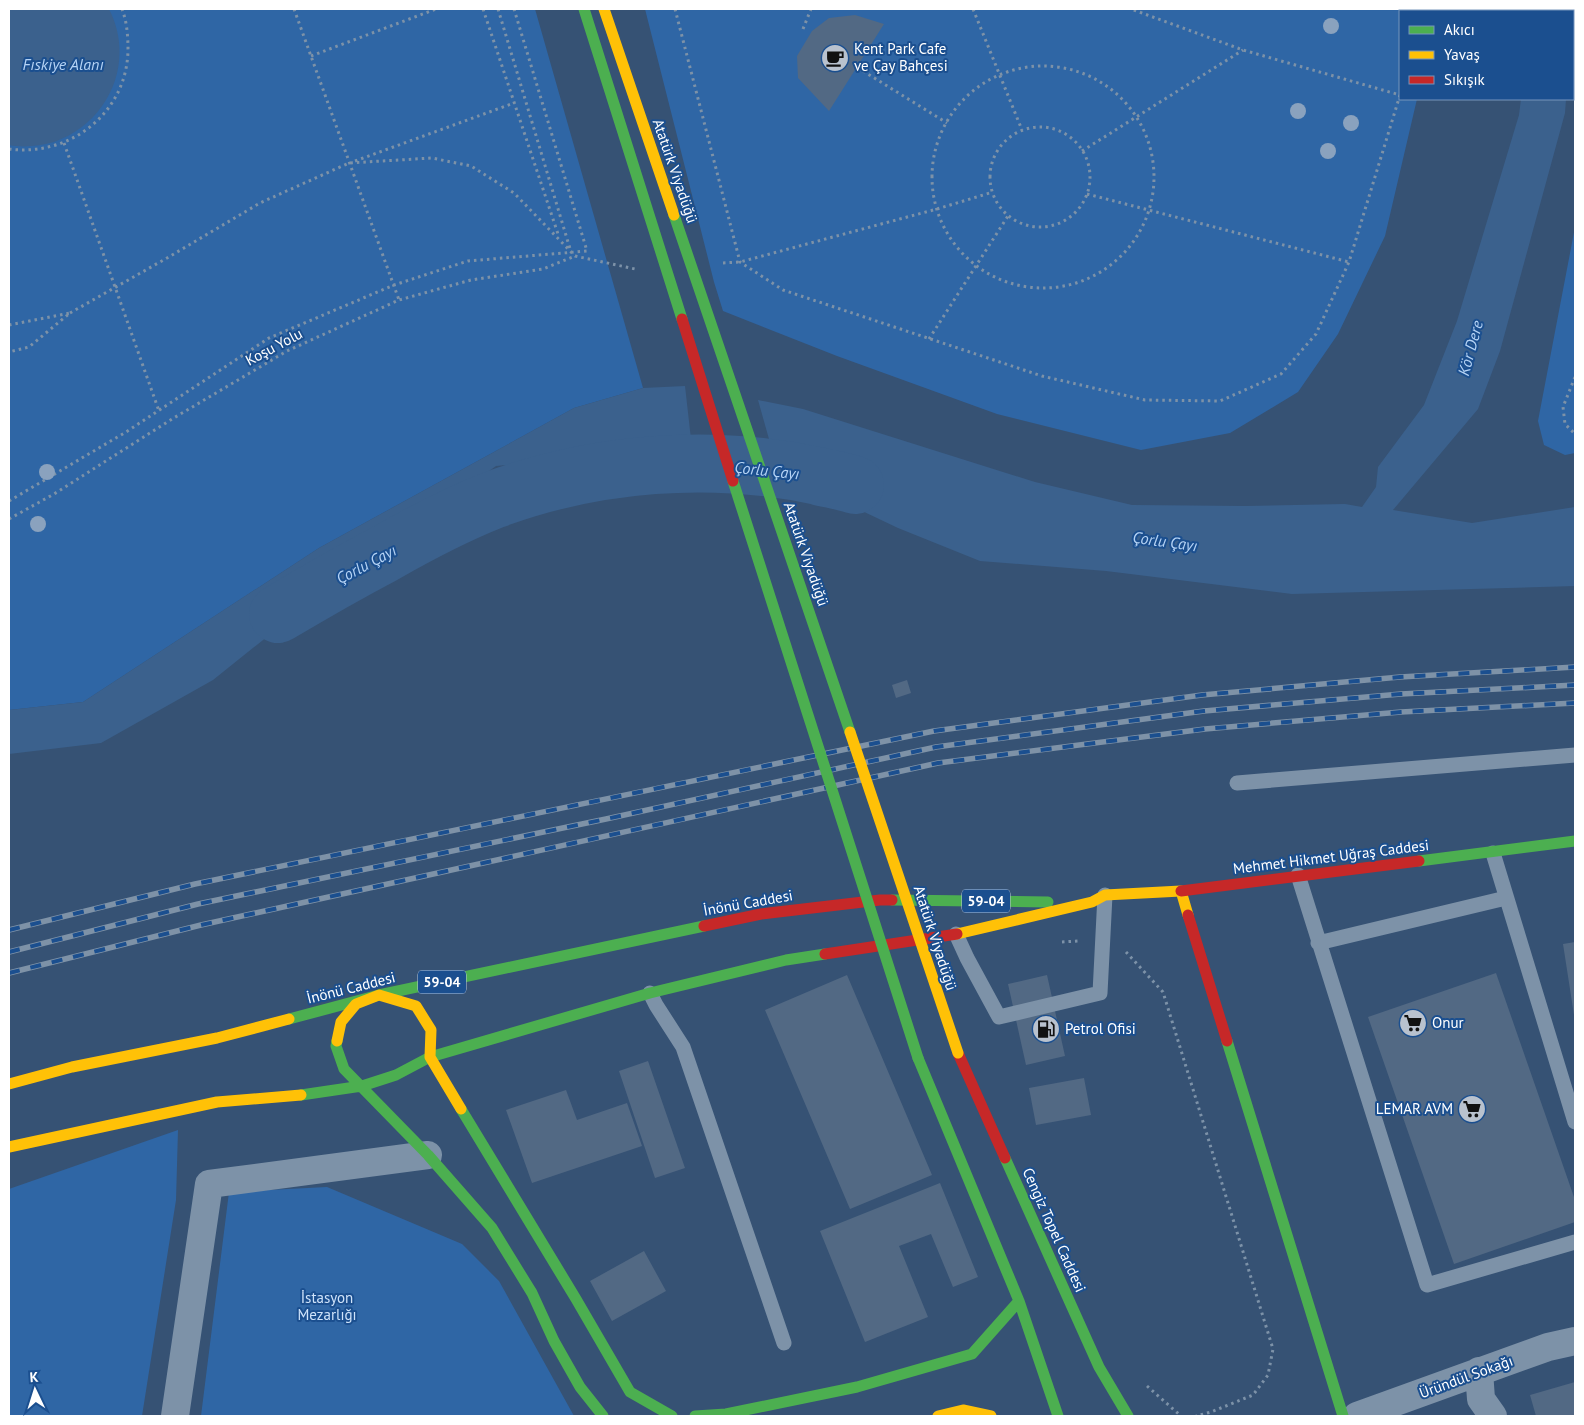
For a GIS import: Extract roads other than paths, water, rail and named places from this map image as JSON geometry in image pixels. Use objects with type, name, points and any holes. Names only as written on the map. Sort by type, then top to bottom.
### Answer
[{"type":"main road","points":[[584,9],[801,697],[918,1058],[1019,1301],[1058,1416]]},
{"type":"main road","name":"Atatürk Viyadüğü","points":[[604,9],[958,1053]]},
{"type":"main road","name":"Mehmet Hikmet Uğraş Caddesi","points":[[880,900],[1098,899],[1575,842]]},
{"type":"main road","points":[[1181,890],[1343,1416]]},
{"type":"main road","name":"Mehmet Hikmet Uğraş Caddesi","points":[[650,993],[786,960],[956,934],[1098,899]]},
{"type":"main road","name":"İnönü Caddesi","points":[[9,1084],[72,1067],[216,1038],[379,995],[761,914],[880,900]]},
{"type":"main road","name":"59-04","points":[[430,1057],[650,993]]},
{"type":"main road","points":[[603,1416],[580,1387],[554,1341],[532,1293],[492,1228],[428,1155],[362,1086],[344,1070],[336,1046],[341,1022],[356,1004],[379,995],[416,1006],[431,1030],[430,1057],[630,1392],[672,1416]]},
{"type":"main road","name":"Cengiz Topel Caddesi","points":[[958,1053],[1099,1367],[1128,1416]]},
{"type":"main road","points":[[9,1147],[217,1102],[294,1096],[362,1086],[396,1075],[430,1057]]},
{"type":"main road","points":[[695,1416],[726,1414],[857,1387],[972,1354],[1019,1301]]},
{"type":"main road","points":[[938,1416],[963,1410],[990,1416]]},
{"type":"street","points":[[175,1416],[209,1184],[428,1155]]},
{"type":"street","name":"Üründül Sokağı","points":[[1357,1416],[1548,1347],[1575,1341]]},
{"type":"street","points":[[1479,1372],[1480,1399],[1493,1416]]},
{"type":"lane","points":[[1238,783],[1575,755]]},
{"type":"lane","points":[[1493,853],[1575,1122]]},
{"type":"lane","points":[[1298,875],[1427,1285],[1575,1242]]},
{"type":"lane","points":[[1318,943],[1506,898]]},
{"type":"lane","points":[[956,934],[999,1017],[1100,993],[1102,939],[1098,899]]},
{"type":"lane","points":[[650,993],[683,1047],[784,1344]]},
{"type":"water","name":"Fıskiye Alanı","points":[[9,9],[109,9],[117,29],[120,49],[118,69],[112,88],[103,105],[90,121],[73,133],[54,142],[31,146],[9,145]]},
{"type":"water","name":"Kör Dere","points":[[1521,100],[1566,100],[1565,113],[1500,351],[1478,409],[1393,510],[1472,523],[1575,507],[1575,586],[1292,594],[1106,571],[980,561],[898,528],[778,471],[758,400],[803,409],[1035,482],[1132,505],[1246,506],[1345,504],[1362,507],[1376,487],[1378,467],[1424,405],[1457,321],[1519,115]]},
{"type":"water","points":[[685,386],[692,448],[496,466],[333,584],[213,680],[101,743],[9,754],[9,710],[83,702],[319,548],[574,408],[643,388]]},
{"type":"waterway","name":"Çorlu Çayı","points":[[278,614],[437,525],[493,500],[532,487],[572,477],[654,465],[695,463],[777,469],[855,485]]},
{"type":"railway","points":[[9,930],[195,884],[934,731],[1202,695],[1400,677],[1575,667]]},
{"type":"railway","points":[[9,952],[198,904],[606,819],[936,747],[1204,711],[1401,694],[1575,685]]},
{"type":"railway","points":[[9,973],[201,925],[938,763],[1205,729],[1401,712],[1575,703]]},
{"type":"place","name":"Kent Park Cafe ve Çay Bahçesi","points":[[835,58]]},
{"type":"place","name":"Onur","points":[[1413,1023]]},
{"type":"place","name":"Petrol Ofisi","points":[[1046,1029]]},
{"type":"place","name":"LEMAR AVM","points":[[1472,1109]]},
{"type":"park label","name":"İstasyon Mezarlığı","points":[[327,1306]]}]
